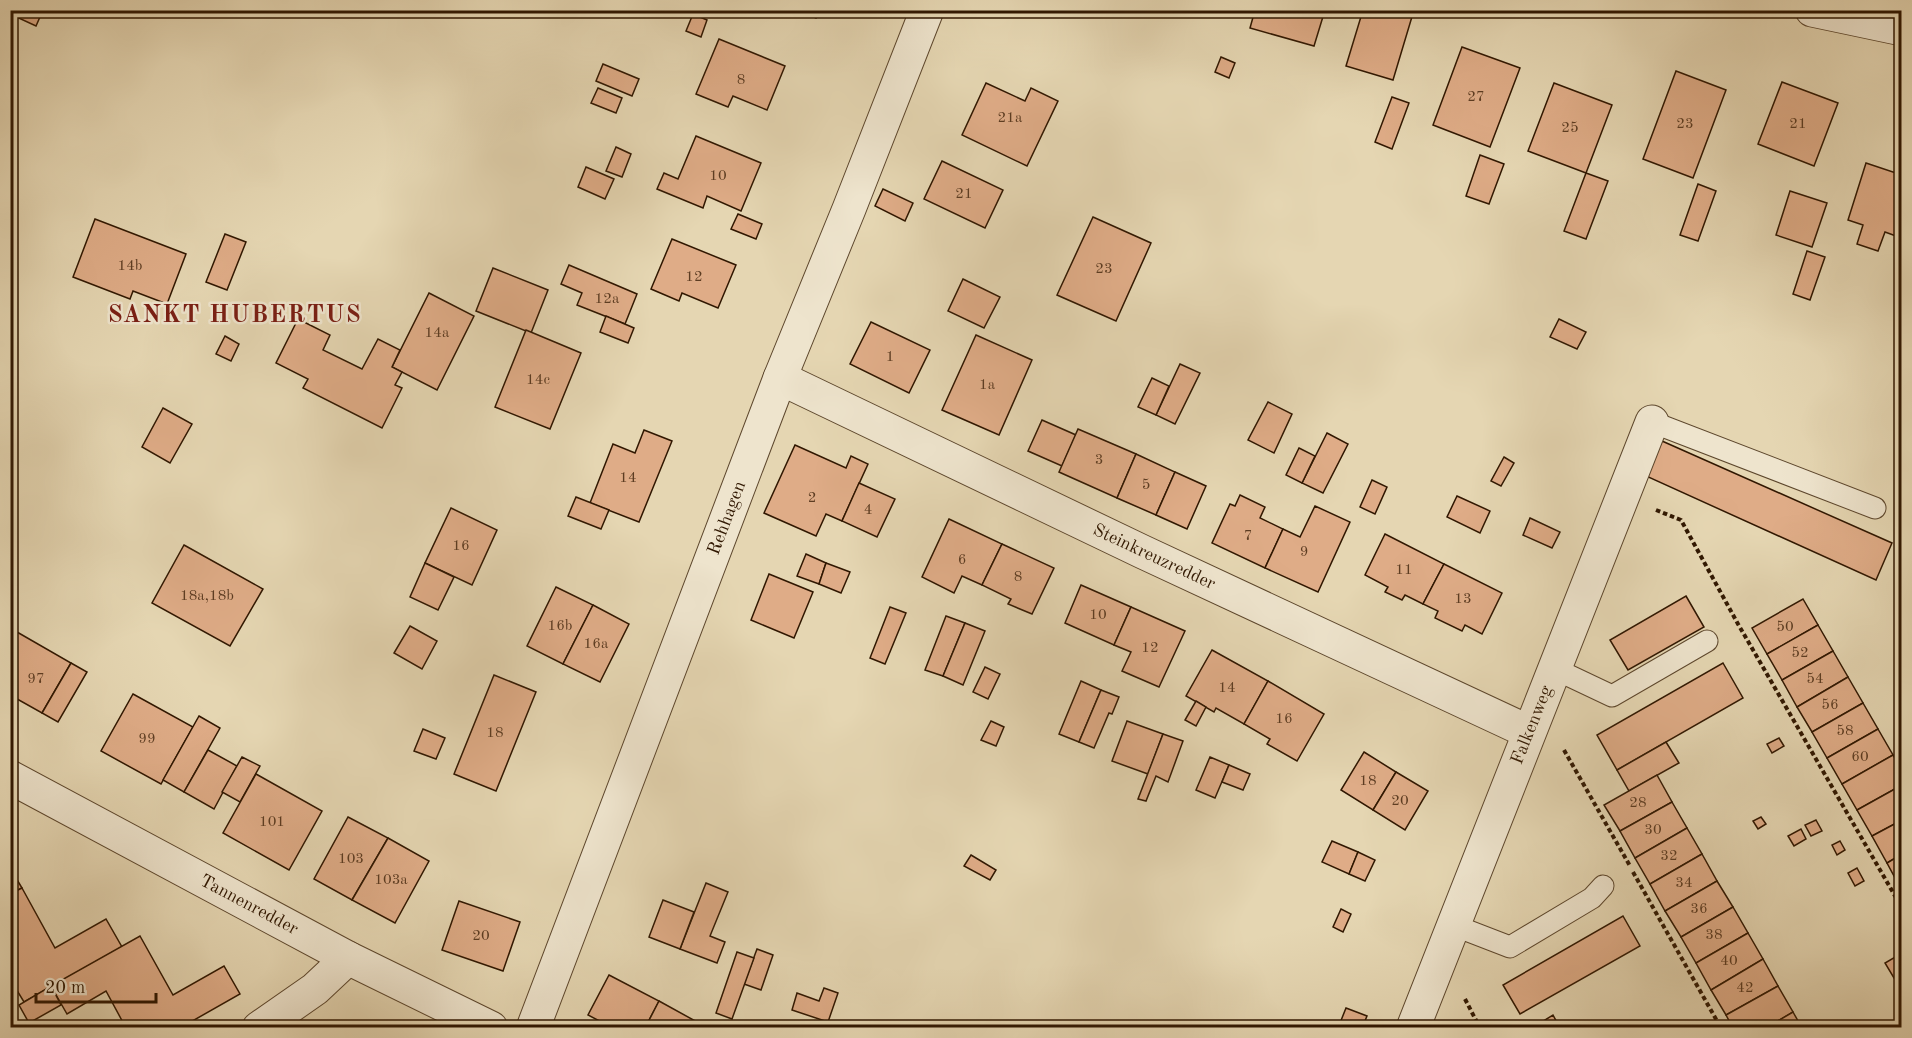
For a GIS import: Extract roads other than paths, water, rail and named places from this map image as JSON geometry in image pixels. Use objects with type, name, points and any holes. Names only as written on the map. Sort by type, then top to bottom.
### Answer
[{"type":"street","name":"Rehhagen","points":[[534,1028],[780,378],[927,10]]},
{"type":"street","points":[[1812,10],[1902,29]]},
{"type":"street","name":"Steinkreuzredder","points":[[780,378],[1143,552],[1529,732]]},
{"type":"street","name":"Falkenweg","points":[[1413,1028],[1652,422]]},
{"type":"street","name":"Tannenredder","points":[[10,777],[348,958],[491,1028]]},
{"type":"street","points":[[259,1028],[315,989],[348,958]]},
{"type":"lane","points":[[1652,422],[1875,508]]},
{"type":"lane","points":[[1555,669],[1612,696],[1707,641]]},
{"type":"lane","points":[[1453,925],[1509,947],[1592,898],[1603,886]]},
{"type":"district","name":"SANKT HUBERTUS","points":[[235,316]]}]
